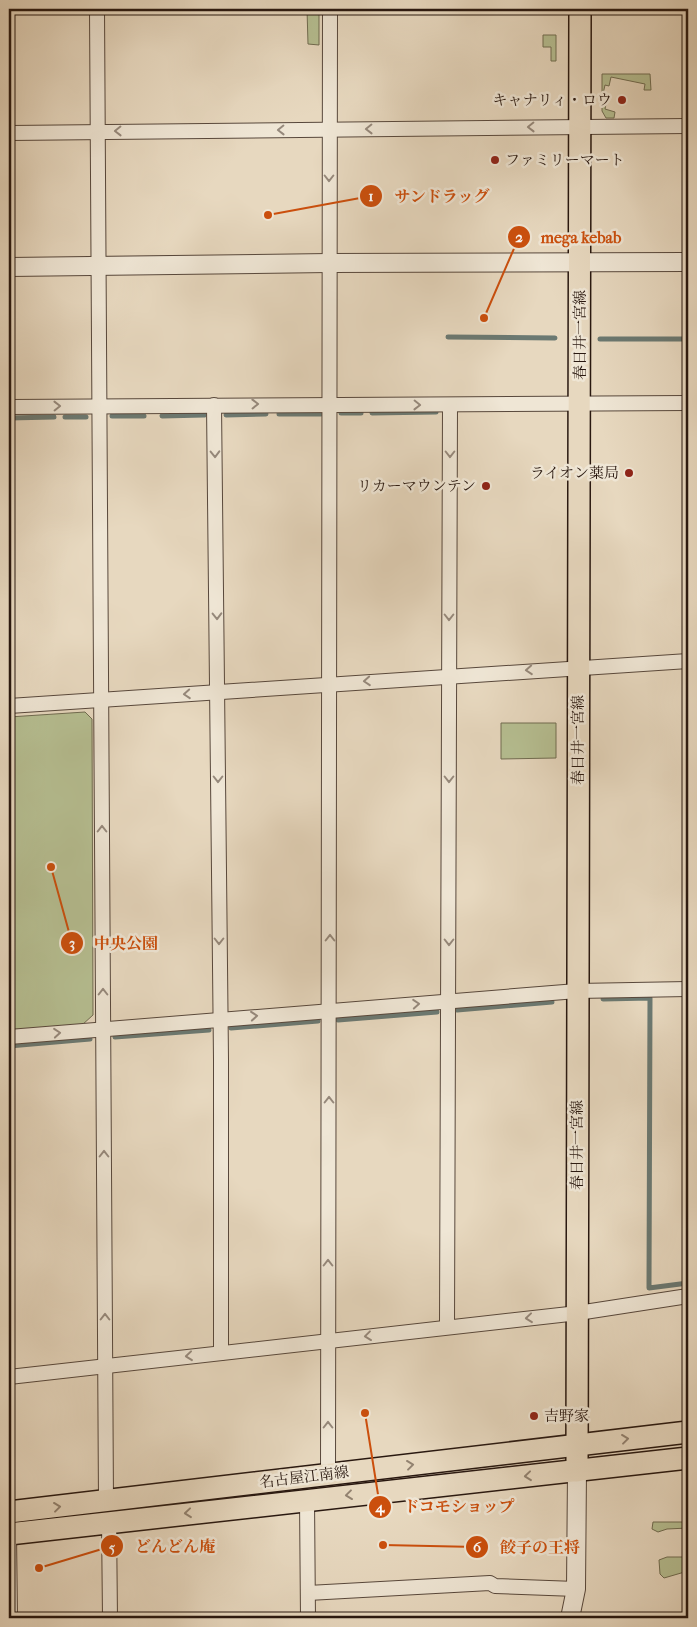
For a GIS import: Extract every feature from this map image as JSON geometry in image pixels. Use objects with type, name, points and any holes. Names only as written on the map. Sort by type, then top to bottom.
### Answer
[{"type":"main road","name":"春日井一宮線","points":[[577,1471],[580,9]]},
{"type":"main road","name":"名古屋江南線","points":[[9,1512],[688,1432]]},
{"type":"main road","name":"名古屋江南線","points":[[9,1534],[688,1458]]},
{"type":"street","points":[[97,9],[106,1501]]},
{"type":"street","points":[[328,1474],[330,9]]},
{"type":"street","points":[[9,133],[688,126]]},
{"type":"street","points":[[9,266],[329,262],[688,262]]},
{"type":"street","points":[[9,407],[330,403],[450,405],[688,402]]},
{"type":"street","points":[[214,405],[218,692],[221,1353]]},
{"type":"street","points":[[447,1326],[450,405]]},
{"type":"street","points":[[9,706],[688,661]]},
{"type":"street","points":[[9,1037],[577,991],[688,989]]},
{"type":"street","points":[[9,1377],[447,1326],[578,1313],[688,1296]]},
{"type":"street","points":[[570,1618],[576,1589],[577,1471]]},
{"type":"street","points":[[307,1500],[308,1618]]},
{"type":"street","points":[[109,1522],[110,1618]]},
{"type":"street","points":[[9,1534],[10,1618]]},
{"type":"street","points":[[308,1593],[490,1584],[495,1586],[576,1589]]},
{"type":"street","points":[[576,1589],[582,1618]]},
{"type":"green space","points":[[307,9],[319,9],[319,45],[308,44]]},
{"type":"green space","points":[[543,35],[556,35],[556,61],[551,61],[551,47],[543,47]]},
{"type":"green space","points":[[602,74],[650,74],[651,90],[644,90],[645,84],[611,77],[609,86],[605,85],[603,94],[608,95],[605,109],[615,112],[614,118],[606,118],[602,111]]},
{"type":"green space","points":[[85,712],[92,719],[93,1015],[82,1025],[9,1031],[9,717]]},
{"type":"green space","points":[[501,723],[556,723],[556,758],[501,759]]},
{"type":"green space","points":[[653,1522],[688,1522],[688,1528],[667,1529],[658,1532],[652,1529]]},
{"type":"green space","points":[[667,1557],[688,1557],[688,1571],[664,1578],[660,1574],[659,1560]]},
{"type":"waterway","points":[[448,337],[555,338]]},
{"type":"waterway","points":[[600,339],[688,339]]},
{"type":"waterway","points":[[372,413],[436,412]]},
{"type":"waterway","points":[[341,413],[361,413]]},
{"type":"waterway","points":[[226,415],[266,414]]},
{"type":"waterway","points":[[279,414],[321,414]]},
{"type":"waterway","points":[[162,416],[204,415]]},
{"type":"waterway","points":[[112,416],[144,416]]},
{"type":"waterway","points":[[9,418],[54,417]]},
{"type":"waterway","points":[[65,417],[86,417]]},
{"type":"waterway","points":[[603,999],[650,998],[649,1288],[688,1283]]},
{"type":"waterway","points":[[457,1010],[552,1002]]},
{"type":"waterway","points":[[338,1020],[437,1012]]},
{"type":"waterway","points":[[231,1028],[318,1021]]},
{"type":"waterway","points":[[115,1037],[209,1030]]},
{"type":"waterway","points":[[9,1046],[90,1039]]},
{"type":"place","name":"キャナリィ・ロウ","points":[[622,100]]},
{"type":"place","name":"ファミリーマート","points":[[495,160]]},
{"type":"place","name":"サンドラッグ","points":[[268,215]]},
{"type":"place","name":"mega kebab","points":[[484,318]]},
{"type":"place","name":"ライオン薬局","points":[[629,473]]},
{"type":"place","name":"リカーマウンテン","points":[[486,486]]},
{"type":"place","name":"中央公園","points":[[51,867]]},
{"type":"place","name":"ドコモショップ","points":[[365,1413]]},
{"type":"place","name":"吉野家","points":[[534,1416]]},
{"type":"place","name":"餃子の王将","points":[[383,1545]]},
{"type":"place","name":"どんどん庵","points":[[39,1568]]}]
